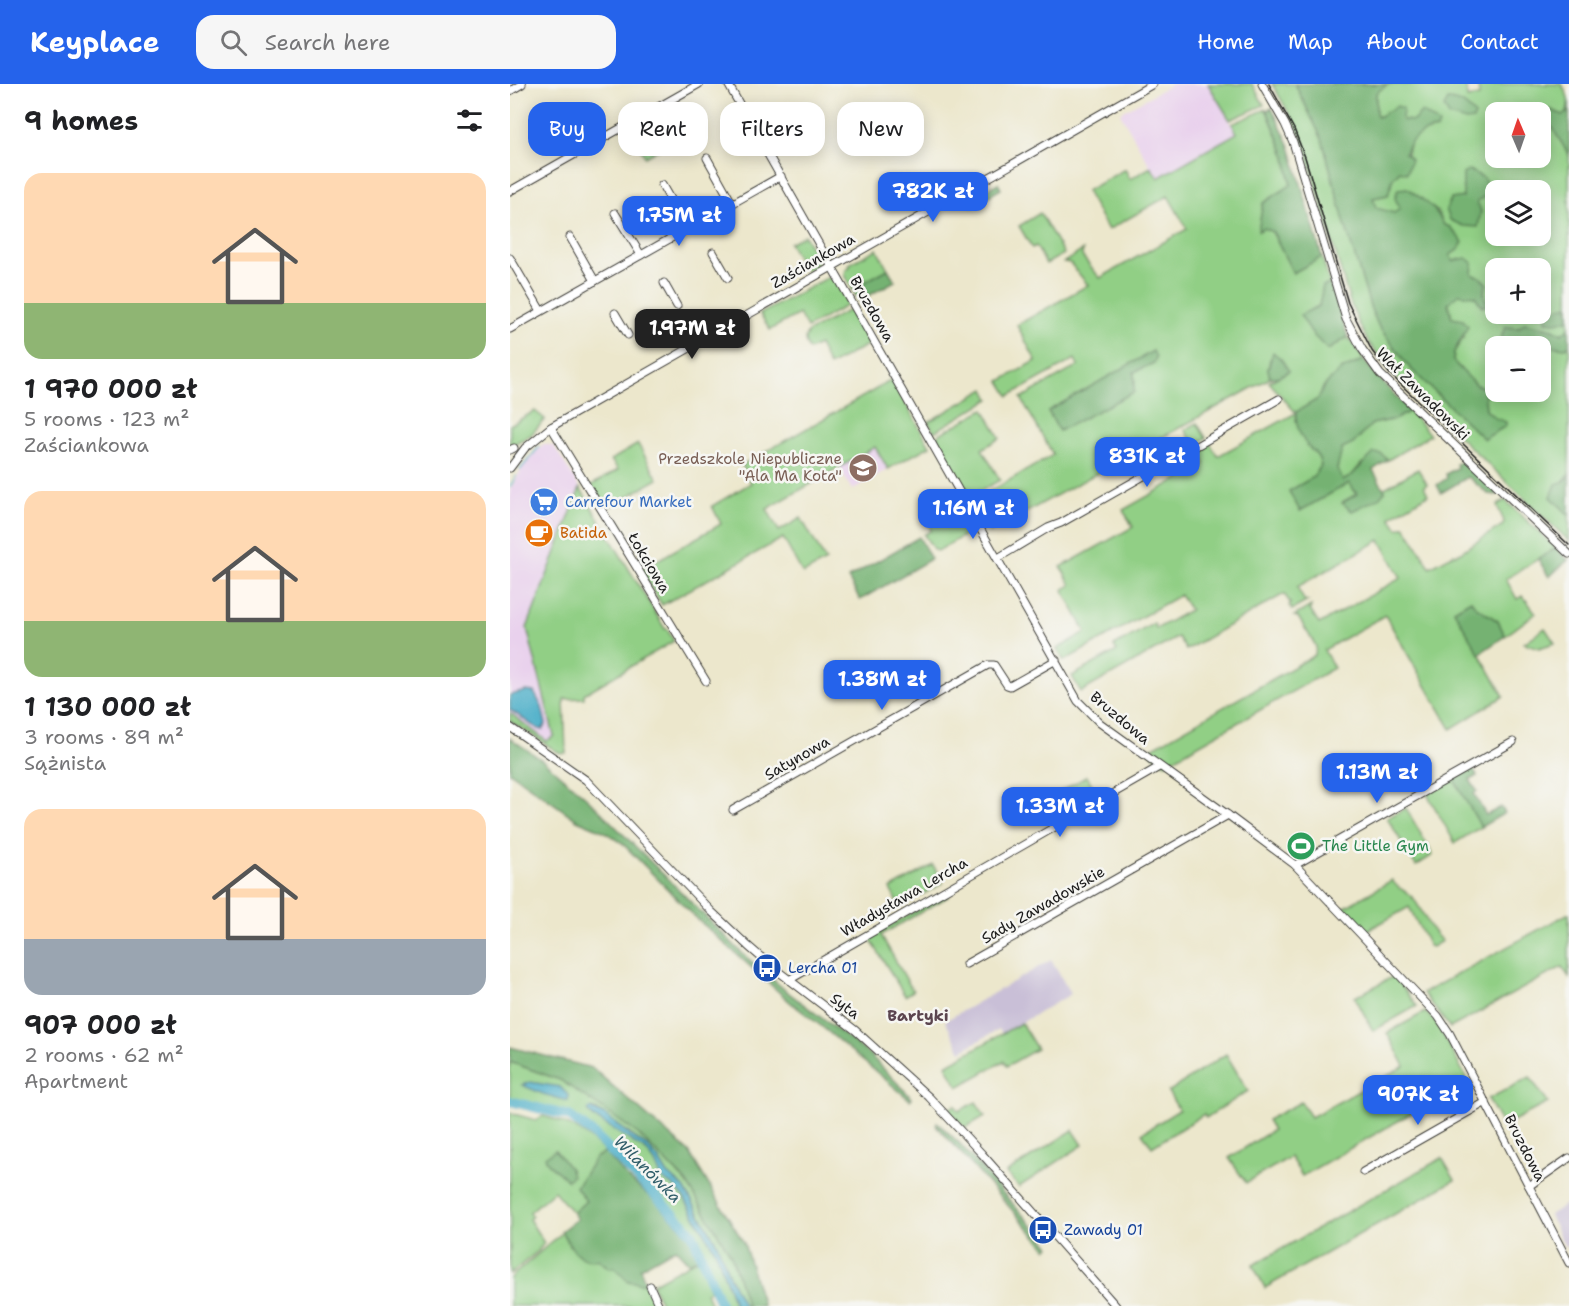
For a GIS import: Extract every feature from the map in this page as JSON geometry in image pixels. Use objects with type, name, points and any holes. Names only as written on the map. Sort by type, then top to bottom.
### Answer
[{"type":"street","points":[[510,91],[522,84]]},
{"type":"street","points":[[510,191],[699,84]]},
{"type":"street","name":"Bruzdowa","points":[[728,84],[1083,707],[1100,723],[1294,865],[1440,1019],[1486,1102],[1569,1263]]},
{"type":"street","name":"Zaściankowa","points":[[510,468],[525,447],[551,427],[1025,154],[1153,84]]},
{"type":"street","name":"Wał Zawadowski","points":[[1262,84],[1293,142],[1346,319],[1358,344],[1380,374],[1569,554]]},
{"type":"street","points":[[707,158],[732,204]]},
{"type":"street","points":[[510,329],[781,176]]},
{"type":"street","points":[[662,185],[687,229]]},
{"type":"street","points":[[615,213],[641,255]]},
{"type":"street","points":[[570,237],[595,281]]},
{"type":"street","points":[[712,252],[728,278]]},
{"type":"street","points":[[510,258],[541,311]]},
{"type":"street","points":[[664,283],[677,306]]},
{"type":"street","points":[[615,313],[628,335]]},
{"type":"street","points":[[998,558],[1279,399]]},
{"type":"street","name":"Łokciowa","points":[[551,427],[705,681]]},
{"type":"street","name":"Satynowa","points":[[733,810],[988,665],[994,665],[1010,686],[1056,660]]},
{"type":"street","name":"Syta","points":[[510,727],[586,780],[711,911],[764,960],[855,1030],[929,1097],[1116,1306]]},
{"type":"street","points":[[1294,865],[1513,742]]},
{"type":"street","name":"Władysława Lercha","points":[[789,980],[1159,767]]},
{"type":"street","name":"Sady Zawadowskie","points":[[966,964],[1228,815]]},
{"type":"street","points":[[1363,1172],[1486,1102]]},
{"type":"street","points":[[1529,1186],[1569,1158]]},
{"type":"street","points":[[650,1286],[659,1306]]},
{"type":"shaded area","points":[[1172,84],[1208,84],[1237,133],[1157,178],[1120,113]]},
{"type":"shaded area","points":[[543,444],[554,446],[580,488],[527,628],[554,736],[548,741],[510,713],[510,490],[522,468]]},
{"type":"shaded area","name":"Przedszkole Niepubliczne \"Ala Ma Kota\"","points":[[875,447],[888,469],[852,490],[839,468]]},
{"type":"shaded area","points":[[1051,960],[1071,994],[1002,1034],[999,1029],[961,1051],[945,1021]]},
{"type":"shaded area","points":[[1569,1202],[1569,1245],[1565,1247],[1549,1215]]},
{"type":"green space","points":[[1208,84],[1252,84],[1264,105],[1230,120]]},
{"type":"green space","points":[[1272,84],[1295,84],[1322,139],[1345,224],[1371,309],[1379,327],[1410,368],[1484,439],[1495,418],[1486,410],[1485,402],[1551,402],[1551,340],[1565,348],[1569,346],[1569,474],[1551,497],[1569,515],[1569,541],[1393,374],[1369,343],[1350,302],[1304,145],[1293,120]]},
{"type":"green space","points":[[1295,84],[1388,84],[1376,93],[1378,117],[1397,106],[1403,108],[1402,120],[1413,121],[1422,112],[1439,124],[1437,129],[1421,134],[1410,143],[1405,153],[1411,159],[1407,173],[1400,171],[1393,178],[1388,195],[1373,198],[1376,208],[1394,213],[1400,209],[1395,198],[1398,189],[1407,188],[1423,200],[1433,208],[1444,225],[1450,227],[1463,242],[1458,250],[1450,255],[1453,261],[1466,258],[1473,263],[1472,274],[1485,282],[1485,306],[1482,306],[1475,296],[1459,294],[1448,303],[1452,318],[1463,320],[1468,326],[1454,352],[1453,361],[1475,384],[1484,388],[1486,410],[1495,418],[1506,422],[1506,426],[1484,439],[1410,368],[1379,327],[1371,309],[1345,224],[1322,139]]},
{"type":"green space","points":[[1388,84],[1466,84],[1467,98],[1479,96],[1478,84],[1561,84],[1564,88],[1568,98],[1568,113],[1563,115],[1551,110],[1569,155],[1569,314],[1568,305],[1566,320],[1569,316],[1569,328],[1562,334],[1553,329],[1530,324],[1551,324],[1551,258],[1485,258],[1485,296],[1472,274],[1473,263],[1467,259],[1453,261],[1449,255],[1450,227],[1444,225],[1438,212],[1407,188],[1400,209],[1394,213],[1375,208],[1373,198],[1388,195],[1393,178],[1400,171],[1407,172],[1410,143],[1420,134],[1437,129],[1413,121],[1378,118],[1376,93]]},
{"type":"green space","points":[[1448,100],[1466,106],[1475,115],[1473,120],[1466,121],[1449,116],[1444,107]]},
{"type":"green space","points":[[1569,102],[1569,155],[1551,126],[1551,110],[1563,115],[1567,113]]},
{"type":"green space","points":[[1272,108],[1290,146],[1322,257],[1293,273],[1273,232],[1264,228],[1258,231],[1263,203],[1291,185],[1286,157],[1267,110]]},
{"type":"green space","points":[[1266,109],[1286,157],[1291,186],[1263,203],[1259,231],[1264,228],[1272,232],[1293,273],[1322,257],[1330,284],[1323,286],[1319,306],[1301,315],[1328,350],[1348,337],[1364,360],[1341,370],[1324,386],[1318,399],[1296,413],[1269,382],[1289,371],[1270,359],[1268,369],[1270,378],[990,532],[973,501],[1053,455],[1021,398],[1078,366],[1075,359],[1009,396],[1000,381],[1036,361],[1017,325],[1088,285],[1070,263],[1064,262],[1083,250],[1082,256],[1100,278],[1187,229],[1168,196],[1108,230],[1086,191],[1125,169],[1130,179],[1151,167],[1158,178],[1237,133],[1232,124]],"holes":[[[1153,351],[1154,363],[1134,372],[1135,383],[1059,431],[1048,411]]]},
{"type":"green space","points":[[1469,170],[1484,178],[1485,181],[1485,196],[1477,201],[1481,211],[1478,227],[1463,226],[1450,220],[1446,209],[1451,199],[1463,197],[1463,174]]},
{"type":"green space","points":[[998,183],[1001,189],[972,206],[968,200]]},
{"type":"green space","points":[[1040,213],[1064,254],[1046,264],[1036,246],[1032,248],[1019,226]]},
{"type":"green space","points":[[804,235],[818,259],[816,265],[805,271],[789,243]]},
{"type":"green space","points":[[877,249],[888,269],[852,289],[845,275],[846,269],[850,267],[849,264]]},
{"type":"green space","points":[[888,269],[895,281],[859,301],[852,289]]},
{"type":"green space","points":[[827,278],[834,279],[848,303],[846,306],[807,328],[799,314],[770,330],[760,314]]},
{"type":"green space","points":[[1330,284],[1348,337],[1328,350],[1314,336],[1300,315],[1319,306],[1323,286]]},
{"type":"green space","points":[[1459,294],[1475,296],[1482,306],[1485,305],[1485,324],[1524,324],[1518,328],[1505,327],[1504,332],[1507,336],[1485,336],[1485,399],[1484,388],[1475,384],[1453,361],[1454,352],[1464,337],[1452,318],[1448,302]]},
{"type":"green space","points":[[1568,305],[1569,316],[1567,320],[1551,322],[1551,310]]},
{"type":"green space","points":[[849,310],[852,311],[871,343],[829,366],[819,345],[809,350],[805,337],[808,332]]},
{"type":"green space","points":[[1524,324],[1530,324],[1553,329],[1562,334],[1569,328],[1569,346],[1565,348],[1551,346],[1551,336],[1502,336],[1505,327],[1518,328]]},
{"type":"green space","points":[[1153,351],[1156,357],[1154,363],[1134,372],[1134,392],[1059,431],[1048,411]]},
{"type":"green space","points":[[1273,352],[1289,371],[1270,378],[1268,369]]},
{"type":"green space","points":[[1364,360],[1410,411],[1396,419],[1372,424],[1353,444],[1342,449],[1337,469],[1343,481],[1374,453],[1381,454],[1388,460],[1373,470],[1385,491],[1379,498],[1352,511],[1342,503],[1357,494],[1349,483],[1300,511],[1289,491],[1312,478],[1321,466],[1317,456],[1300,434],[1296,412],[1318,399],[1324,386],[1341,370]]},
{"type":"green space","points":[[892,380],[930,446],[888,469],[875,447],[767,509],[779,531],[801,518],[826,561],[803,574],[783,538],[662,605],[640,570],[721,524],[712,506],[751,483],[742,465]]},
{"type":"green space","points":[[985,389],[990,399],[934,432],[928,422]]},
{"type":"green space","points":[[984,409],[1000,438],[982,449],[1000,480],[970,497],[936,436]]},
{"type":"green space","points":[[535,411],[545,419],[531,435],[510,446],[510,425]]},
{"type":"green space","points":[[1410,411],[1430,435],[1388,460],[1381,454],[1362,463],[1351,476],[1343,481],[1337,469],[1342,449],[1353,444],[1372,424],[1396,419]]},
{"type":"green space","points":[[1296,413],[1296,421],[1301,434],[1317,456],[1321,466],[1312,478],[1289,491],[1300,511],[1349,483],[1357,494],[1342,502],[1385,491],[1383,489],[1418,469],[1427,484],[1424,486],[1428,495],[1390,517],[1398,529],[1405,526],[1430,567],[1456,555],[1503,525],[1504,521],[1497,506],[1505,500],[1556,548],[1506,579],[1517,599],[1523,596],[1536,613],[1505,636],[1498,621],[1476,607],[1471,600],[1454,610],[1504,696],[1451,729],[1385,615],[1324,650],[1334,668],[1165,764],[1148,750],[1315,655],[1316,646],[1298,617],[1294,616],[1311,606],[1310,610],[1319,624],[1401,578],[1380,540],[1297,587],[1304,600],[1308,601],[1292,610],[1284,594],[1186,650],[1178,637],[1081,692],[1072,676],[1117,651],[1114,646],[1154,623],[1156,629],[1190,610],[1180,595],[1064,661],[1057,649],[1086,632],[1063,590],[1071,585],[1061,567],[1133,527],[1123,510],[1205,464],[1197,449],[1209,442],[1218,456]]},
{"type":"green space","points":[[1197,423],[1206,438],[1194,445],[1185,430]]},
{"type":"green space","points":[[638,444],[658,479],[604,510],[590,486],[618,470],[611,460]]},
{"type":"green space","points":[[1465,460],[1496,489],[1497,495],[1488,494],[1468,477],[1441,493],[1437,485],[1447,478],[1446,474],[1457,468],[1456,464]]},
{"type":"green space","points":[[1569,474],[1569,515],[1551,497],[1556,484],[1565,481]]},
{"type":"green space","points":[[580,488],[674,641],[584,694],[584,698],[564,699],[566,753],[561,754],[510,721],[510,713],[547,741],[554,736],[527,628]]},
{"type":"green space","points":[[963,505],[976,524],[970,532],[938,551],[934,550],[924,535],[931,530],[929,525]]},
{"type":"green space","points":[[919,537],[931,559],[860,600],[848,578]]},
{"type":"green space","points":[[1556,548],[1568,560],[1549,577],[1538,559]]},
{"type":"green space","points":[[1471,600],[1476,607],[1498,621],[1505,636],[1479,654],[1454,610]]},
{"type":"green space","points":[[1545,628],[1555,643],[1539,648],[1524,643]]},
{"type":"green space","points":[[510,738],[545,762],[588,799],[744,955],[785,990],[869,1054],[912,1098],[910,1100],[791,1003],[696,918],[621,842],[577,820],[510,772]]},
{"type":"green space","points":[[1472,767],[1477,776],[1470,780],[1477,791],[1474,794],[1486,815],[1501,807],[1505,813],[1481,827],[1453,778]]},
{"type":"green space","points":[[1087,776],[1099,797],[1063,818],[1051,797]]},
{"type":"green space","points":[[1453,778],[1481,827],[1455,843],[1426,792]]},
{"type":"green space","points":[[1406,808],[1433,855],[1416,866],[1387,818]]},
{"type":"green space","points":[[933,865],[943,883],[900,907],[890,889]]},
{"type":"green space","points":[[1392,880],[1415,901],[1432,930],[1442,941],[1432,947],[1429,946],[1409,907],[1365,932],[1342,909]]},
{"type":"green space","points":[[945,894],[949,896],[881,935],[913,991],[905,996],[869,937]]},
{"type":"green space","points":[[1569,913],[1569,977],[1562,967],[1450,1028],[1423,993]]},
{"type":"green space","points":[[1394,976],[1417,1006],[1373,1031],[1355,997]]},
{"type":"green space","points":[[1425,1012],[1436,1022],[1468,1081],[1302,1176],[1290,1157],[1246,1183],[1229,1158],[1273,1130],[1267,1120],[1301,1102],[1311,1117],[1405,1066],[1387,1033]]},
{"type":"green space","points":[[1021,1023],[1037,1049],[1007,1066],[1004,1061],[958,1087],[946,1065]]},
{"type":"green space","points":[[510,1047],[592,1068],[689,1152],[744,1243],[763,1306],[747,1306],[731,1255],[687,1183],[638,1134],[603,1109],[560,1080],[510,1062]]},
{"type":"green space","points":[[1226,1054],[1248,1091],[1206,1118],[1204,1114],[1152,1147],[1142,1133],[1179,1110],[1168,1092]]},
{"type":"green space","points":[[510,1062],[560,1080],[603,1109],[638,1134],[687,1183],[731,1255],[747,1306],[744,1306],[730,1278],[717,1243],[684,1188],[666,1172],[647,1146],[596,1109],[588,1110],[592,1116],[647,1151],[662,1178],[673,1185],[683,1196],[716,1252],[735,1306],[725,1306],[696,1232],[594,1131],[566,1113],[510,1098]]},
{"type":"green space","points":[[1530,1077],[1548,1103],[1503,1126],[1488,1099]]},
{"type":"green space","points":[[976,1102],[985,1116],[965,1128],[948,1110],[955,1105],[959,1111]]},
{"type":"green space","points":[[510,1113],[536,1120],[543,1116],[577,1129],[605,1152],[595,1158],[586,1201],[573,1213],[554,1191],[530,1212],[532,1216],[529,1219],[544,1243],[538,1251],[510,1274]],"holes":[[[555,1150],[562,1159],[567,1180],[548,1163]]]},
{"type":"green space","points":[[937,1122],[960,1144],[1050,1246],[1047,1249],[936,1125]]},
{"type":"green space","points":[[1073,1130],[1083,1145],[1019,1187],[1006,1173]]},
{"type":"green space","points":[[555,1150],[570,1169],[572,1176],[567,1180],[548,1163],[545,1157]]},
{"type":"green space","points":[[605,1152],[627,1177],[657,1203],[689,1236],[699,1258],[689,1263],[675,1248],[640,1268],[646,1284],[628,1281],[614,1267],[609,1268],[598,1259],[585,1259],[576,1253],[561,1231],[577,1219],[573,1213],[586,1201],[576,1187],[595,1158]]},
{"type":"green space","points":[[1442,1158],[1455,1180],[1265,1288],[1253,1265]]},
{"type":"green space","points":[[562,1233],[570,1246],[598,1259],[609,1268],[614,1267],[628,1281],[646,1284],[657,1306],[510,1306],[510,1278]]},
{"type":"green space","points":[[699,1258],[710,1291],[706,1292],[711,1306],[662,1306],[652,1284]]},
{"type":"water","points":[[526,691],[534,692],[542,707],[546,724],[542,730],[510,710],[510,695]]},
{"type":"water","points":[[530,1082],[560,1087],[568,1095],[568,1101],[522,1085]]},
{"type":"water","points":[[590,1108],[605,1115],[647,1146],[666,1172],[684,1188],[717,1243],[730,1278],[744,1306],[735,1306],[716,1252],[683,1196],[673,1185],[662,1179],[655,1162],[647,1151],[592,1116],[588,1110]]},
{"type":"waterway","points":[[520,470],[539,447]]},
{"type":"waterway","points":[[510,487],[516,476]]},
{"type":"waterway","name":"Wilanówka","points":[[510,1101],[569,1116],[591,1132],[693,1235],[721,1306]]},
{"type":"railway","points":[[1269,84],[1294,129],[1305,157],[1348,303],[1372,351],[1389,373],[1569,545]]},
{"type":"place","name":"Przedszkole Niepubliczne \"Ala Ma Kota\"","points":[[863,468]]},
{"type":"place","name":"Carrefour Market","points":[[544,502]]},
{"type":"place","name":"Batida","points":[[539,533]]},
{"type":"place","name":"The Little Gym","points":[[1301,846]]},
{"type":"place","name":"Lercha 01","points":[[767,968]]},
{"type":"place","name":"Zawady 01","points":[[1043,1230]]},
{"type":"district","name":"Bartyki","points":[[918,1015]]}]
